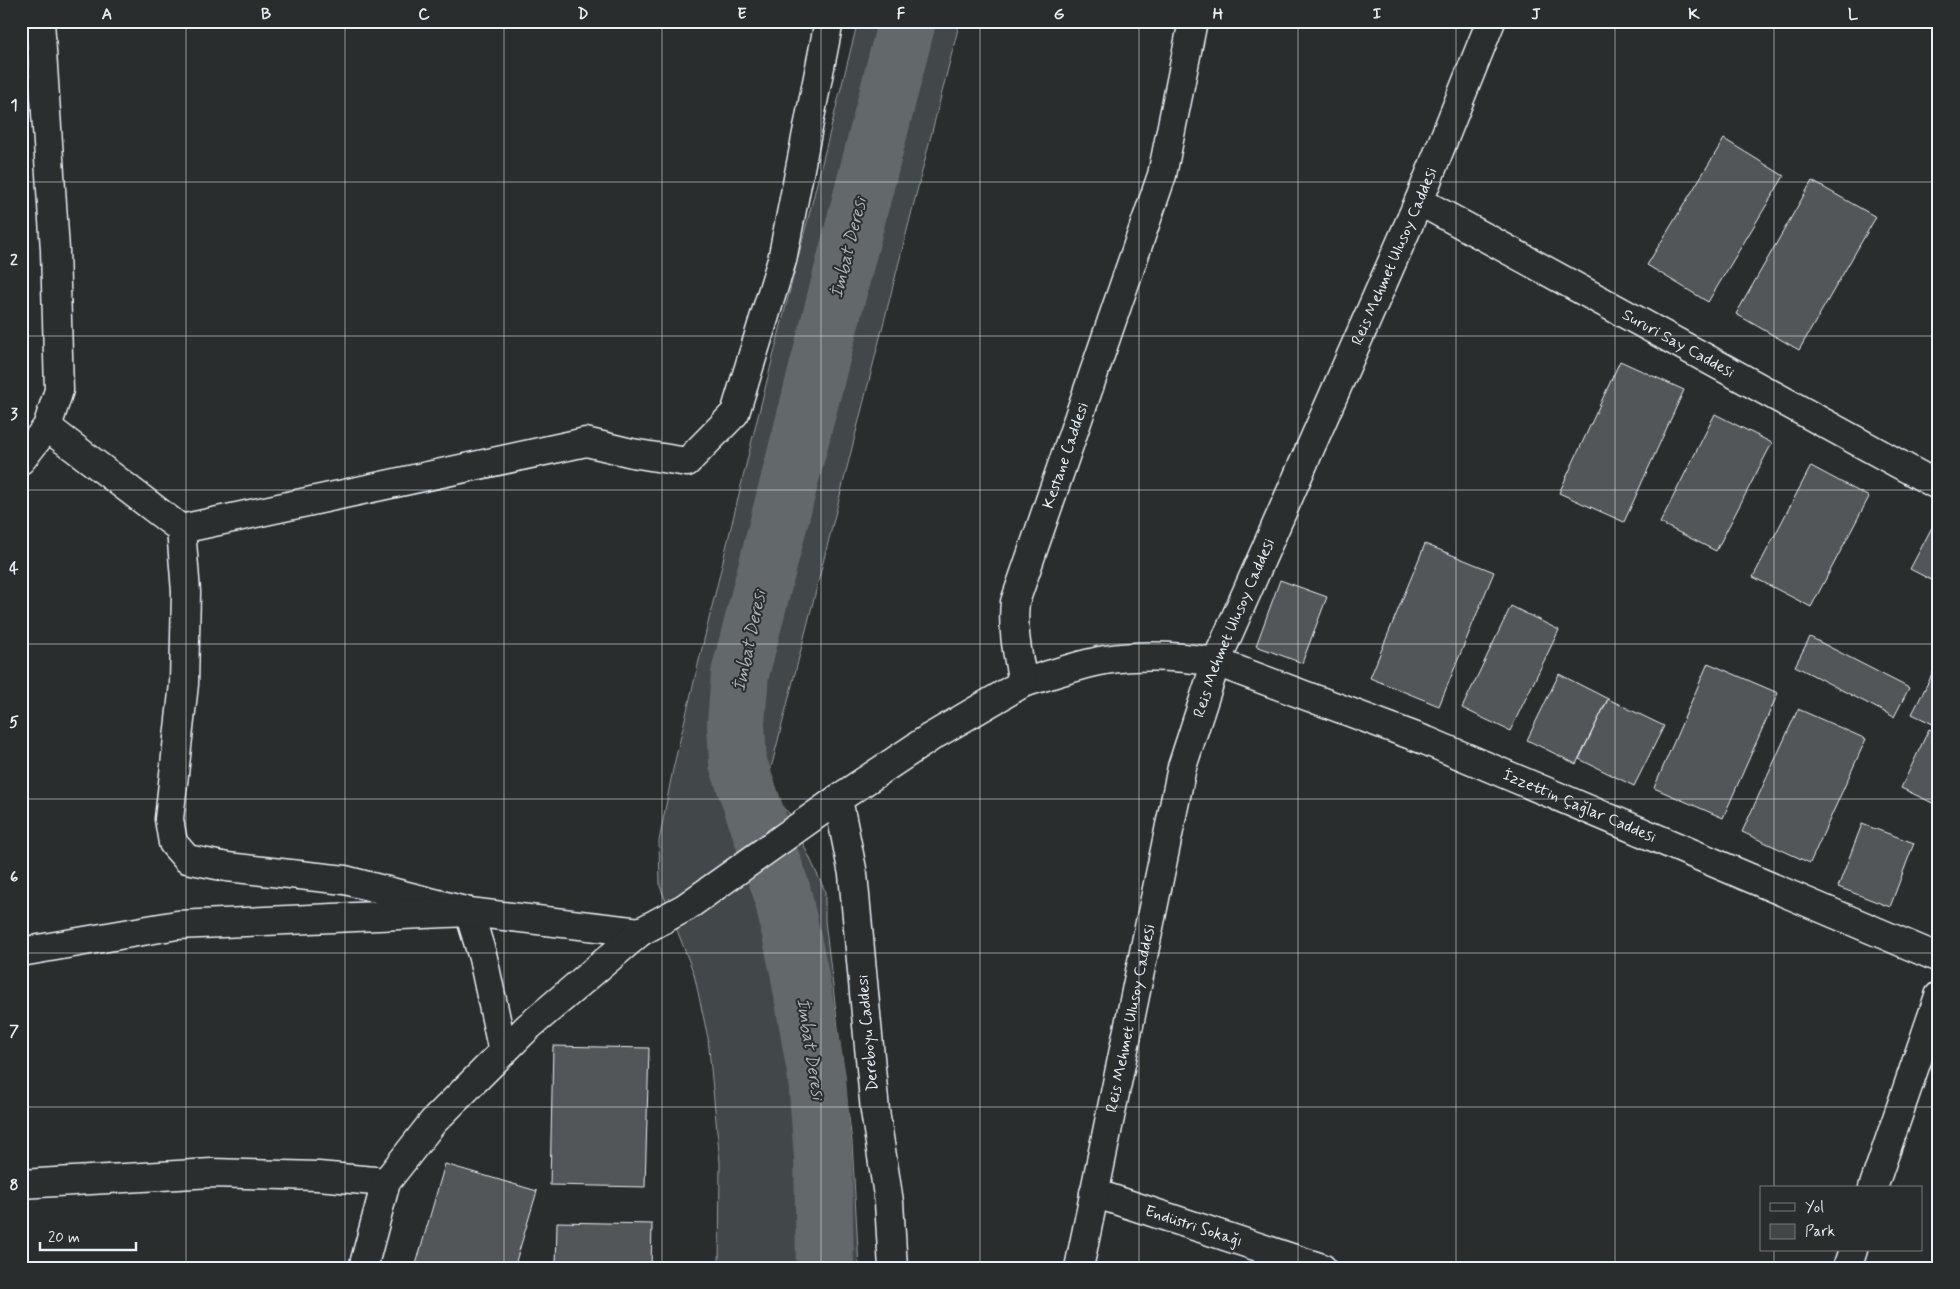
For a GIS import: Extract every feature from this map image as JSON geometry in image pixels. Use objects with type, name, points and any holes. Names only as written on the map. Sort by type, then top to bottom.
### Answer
[{"type":"street","points":[[21,460],[47,427],[59,390],[55,250],[40,21]]},
{"type":"street","points":[[181,530],[586,442],[632,453],[687,462],[736,413],[782,260],[829,21]]},
{"type":"street","name":"Kestane Caddesi","points":[[1023,682],[1015,641],[1013,620],[1015,602],[1162,175],[1193,21]]},
{"type":"street","name":"Reis Mehmet Ulusoy Caddesi","points":[[1079,1268],[1182,767],[1216,662],[1419,201],[1491,21]]},
{"type":"street","name":"Sururi Say Caddesi","points":[[1419,201],[1939,486]]},
{"type":"street","points":[[47,427],[181,530],[186,592],[184,684],[169,819],[173,842],[187,859],[227,867],[345,880],[469,912],[640,932]]},
{"type":"street","name":"İzzettin Çağlar Caddesi","points":[[1023,682],[1104,660],[1144,656],[1180,656],[1216,662],[1427,741],[1939,958]]},
{"type":"street","points":[[363,1268],[386,1182],[433,1122],[528,1027],[640,932],[686,907],[838,799],[945,728],[1023,682]]},
{"type":"street","name":"Dereboyu Caddesi","points":[[838,799],[853,874],[875,1111],[888,1202],[893,1268]]},
{"type":"street","points":[[21,952],[176,925],[469,912]]},
{"type":"street","points":[[469,912],[483,958],[503,1052]]},
{"type":"street","points":[[1874,1186],[1939,996]]},
{"type":"street","points":[[21,1184],[212,1173],[318,1176],[386,1182]]},
{"type":"street","name":"Endüstri Sokağı","points":[[1094,1193],[1322,1268]]},
{"type":"street","points":[[1847,1268],[1851,1252]]},
{"type":"green space","points":[[858,21],[960,21],[765,792],[789,813],[825,891],[825,921],[852,1142],[859,1268],[719,1268],[720,1162],[708,1038],[694,974],[660,886],[659,841],[673,769],[752,440]]},
{"type":"building","points":[[1724,139],[1784,176],[1708,302],[1647,265]]},
{"type":"building","points":[[1812,181],[1876,217],[1799,350],[1736,314]]},
{"type":"building","points":[[1620,361],[1684,390],[1624,522],[1559,493]]},
{"type":"building","points":[[1715,414],[1772,443],[1716,551],[1660,523]]},
{"type":"building","points":[[1811,466],[1869,497],[1811,607],[1753,577]]},
{"type":"building","points":[[1939,514],[1939,584],[1910,569]]},
{"type":"building","points":[[1425,544],[1494,572],[1439,706],[1370,678]]},
{"type":"building","points":[[1280,580],[1327,597],[1302,663],[1256,646]]},
{"type":"building","points":[[1511,606],[1559,630],[1510,731],[1462,708]]},
{"type":"building","points":[[1810,637],[1909,688],[1894,717],[1795,666]]},
{"type":"building","points":[[1939,661],[1939,727],[1912,714]]},
{"type":"building","points":[[1708,663],[1778,693],[1723,818],[1654,788]]},
{"type":"building","points":[[1559,674],[1608,699],[1576,764],[1527,740]]},
{"type":"building","points":[[1608,699],[1664,726],[1634,786],[1579,759]]},
{"type":"building","points":[[1798,709],[1866,739],[1810,863],[1742,832]]},
{"type":"building","points":[[1929,729],[1939,733],[1939,806],[1901,788]]},
{"type":"building","points":[[1862,824],[1914,843],[1890,907],[1838,887]]},
{"type":"building","points":[[553,1046],[649,1048],[645,1187],[550,1185]]},
{"type":"building","points":[[445,1164],[537,1191],[514,1268],[415,1268]]},
{"type":"building","points":[[557,1222],[652,1224],[651,1268],[556,1268]]},
{"type":"waterway","name":"İmbat Deresi","points":[[825,1268],[823,1157],[817,1078],[799,971],[782,892],[738,763],[736,723],[740,674],[907,21]]}]
